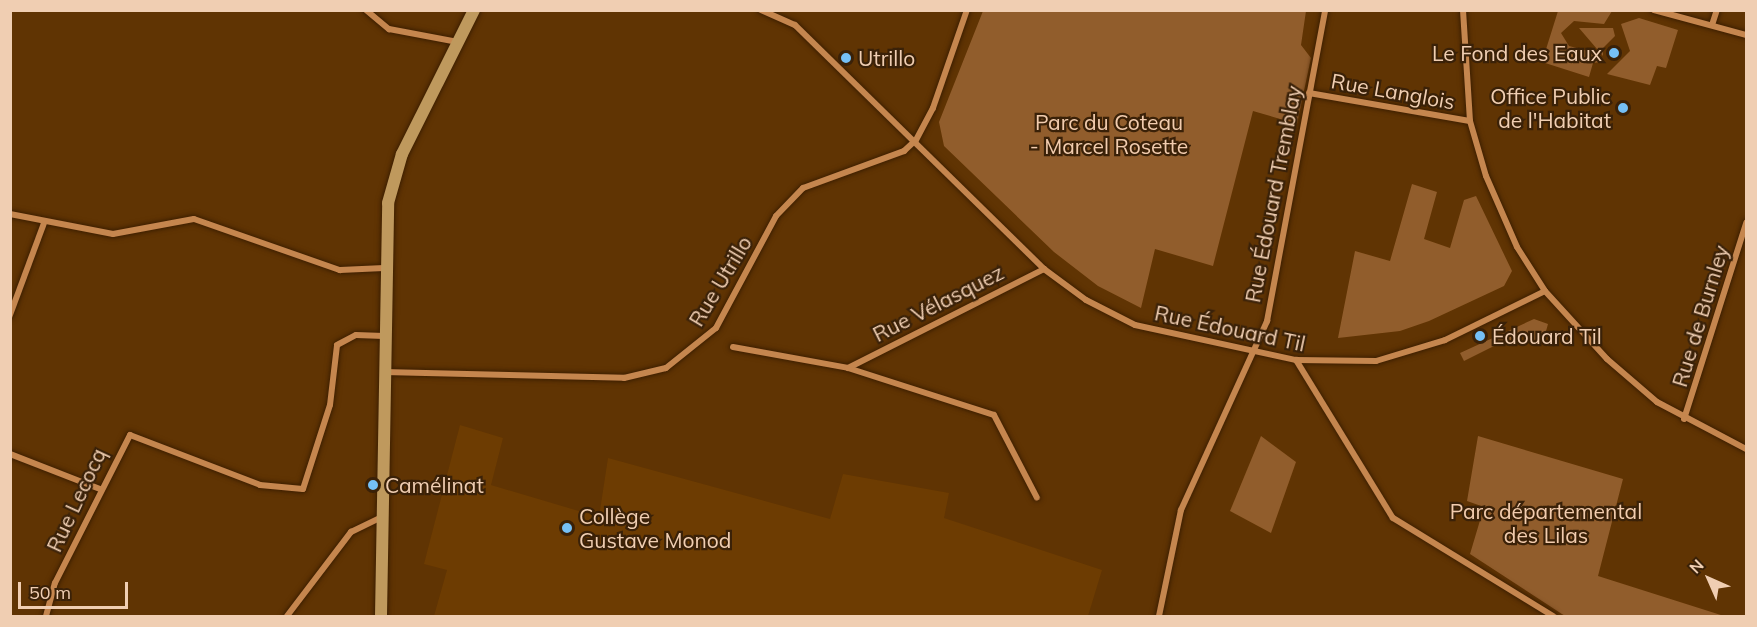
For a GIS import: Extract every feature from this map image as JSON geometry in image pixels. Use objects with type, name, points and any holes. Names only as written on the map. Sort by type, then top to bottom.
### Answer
[{"type":"main road","points":[[381,616],[384,268],[388,203],[402,154],[474,10]]},
{"type":"street","points":[[366,10],[388,29],[458,42]]},
{"type":"street","name":"Rue Édouard Til","points":[[761,10],[795,25],[916,140],[1044,269],[1086,300],[1135,325],[1296,360],[1376,362],[1410,353],[1545,291]]},
{"type":"street","points":[[916,140],[933,108],[967,10]]},
{"type":"street","name":"Rue Édouard Tremblay","points":[[1159,616],[1181,510],[1267,321],[1325,10]]},
{"type":"street","points":[[1463,10],[1470,121],[1486,176],[1517,247],[1545,291],[1607,359],[1684,419],[1746,450]]},
{"type":"street","points":[[1654,10],[1746,35]]},
{"type":"street","points":[[1713,25],[1717,10]]},
{"type":"street","name":"Rue Langlois","points":[[1309,93],[1470,121]]},
{"type":"street","name":"Rue Utrillo","points":[[383,372],[624,378],[666,368],[716,328],[776,216],[803,188],[904,151],[916,140]]},
{"type":"street","points":[[10,214],[44,223],[69,222],[113,234],[194,219],[340,270],[384,268]]},
{"type":"street","points":[[10,315],[44,223]]},
{"type":"street","name":"Rue de Burnley","points":[[1684,419],[1746,223]]},
{"type":"street","name":"Rue Vélasquez","points":[[848,368],[1044,269]]},
{"type":"street","name":"Rue Lecocq","points":[[46,616],[55,583],[100,489],[130,435],[260,485],[303,489],[330,405],[337,345],[356,335],[384,336]]},
{"type":"street","points":[[733,347],[848,368],[994,415],[1037,498]]},
{"type":"street","points":[[1296,360],[1393,518],[1552,616]]},
{"type":"street","points":[[10,454],[100,489]]},
{"type":"street","points":[[288,616],[351,532],[382,517]]},
{"type":"shaded area","points":[[460,425],[503,438],[491,485],[599,517],[608,458],[830,519],[843,474],[949,493],[944,518],[1102,570],[1088,616],[434,616],[447,570],[424,564]]},
{"type":"green space","name":"Parc du Coteau - Marcel Rosette","points":[[983,11],[1306,11],[1301,45],[1311,58],[1297,124],[1253,111],[1213,266],[1155,249],[1141,308],[1098,286],[1054,252],[944,146],[939,122]]},
{"type":"green space","points":[[1558,11],[1612,11],[1604,24],[1574,21],[1561,33],[1569,46],[1596,53],[1600,62],[1593,63],[1589,77],[1542,62]]},
{"type":"green space","points":[[1639,18],[1678,30],[1666,68],[1657,66],[1650,85],[1607,74],[1630,51],[1621,24]]},
{"type":"green space","points":[[1579,28],[1613,28],[1615,36],[1603,48],[1603,56]]},
{"type":"green space","points":[[1412,184],[1437,192],[1424,239],[1450,248],[1464,200],[1476,196],[1512,271],[1504,286],[1429,321],[1400,331],[1338,338],[1355,251],[1390,261]]},
{"type":"green space","points":[[1534,319],[1548,324],[1543,342],[1520,336],[1516,346],[1500,343],[1464,361],[1460,353]]},
{"type":"green space","points":[[1261,436],[1296,462],[1271,533],[1230,511]]},
{"type":"green space","name":"Parc départemental des Lilas","points":[[1478,436],[1623,479],[1598,576],[1724,616],[1565,616],[1470,554],[1484,507],[1467,501]]},
{"type":"place","name":"Le Fond des Eaux","points":[[1614,53]]},
{"type":"place","name":"Utrillo","points":[[846,58]]},
{"type":"place","name":"Office Public de l'Habitat","points":[[1623,108]]},
{"type":"place","name":"Édouard Til","points":[[1480,336]]},
{"type":"place","name":"Camélinat","points":[[373,485]]},
{"type":"place","name":"Collège Gustave Monod","points":[[567,528]]}]
